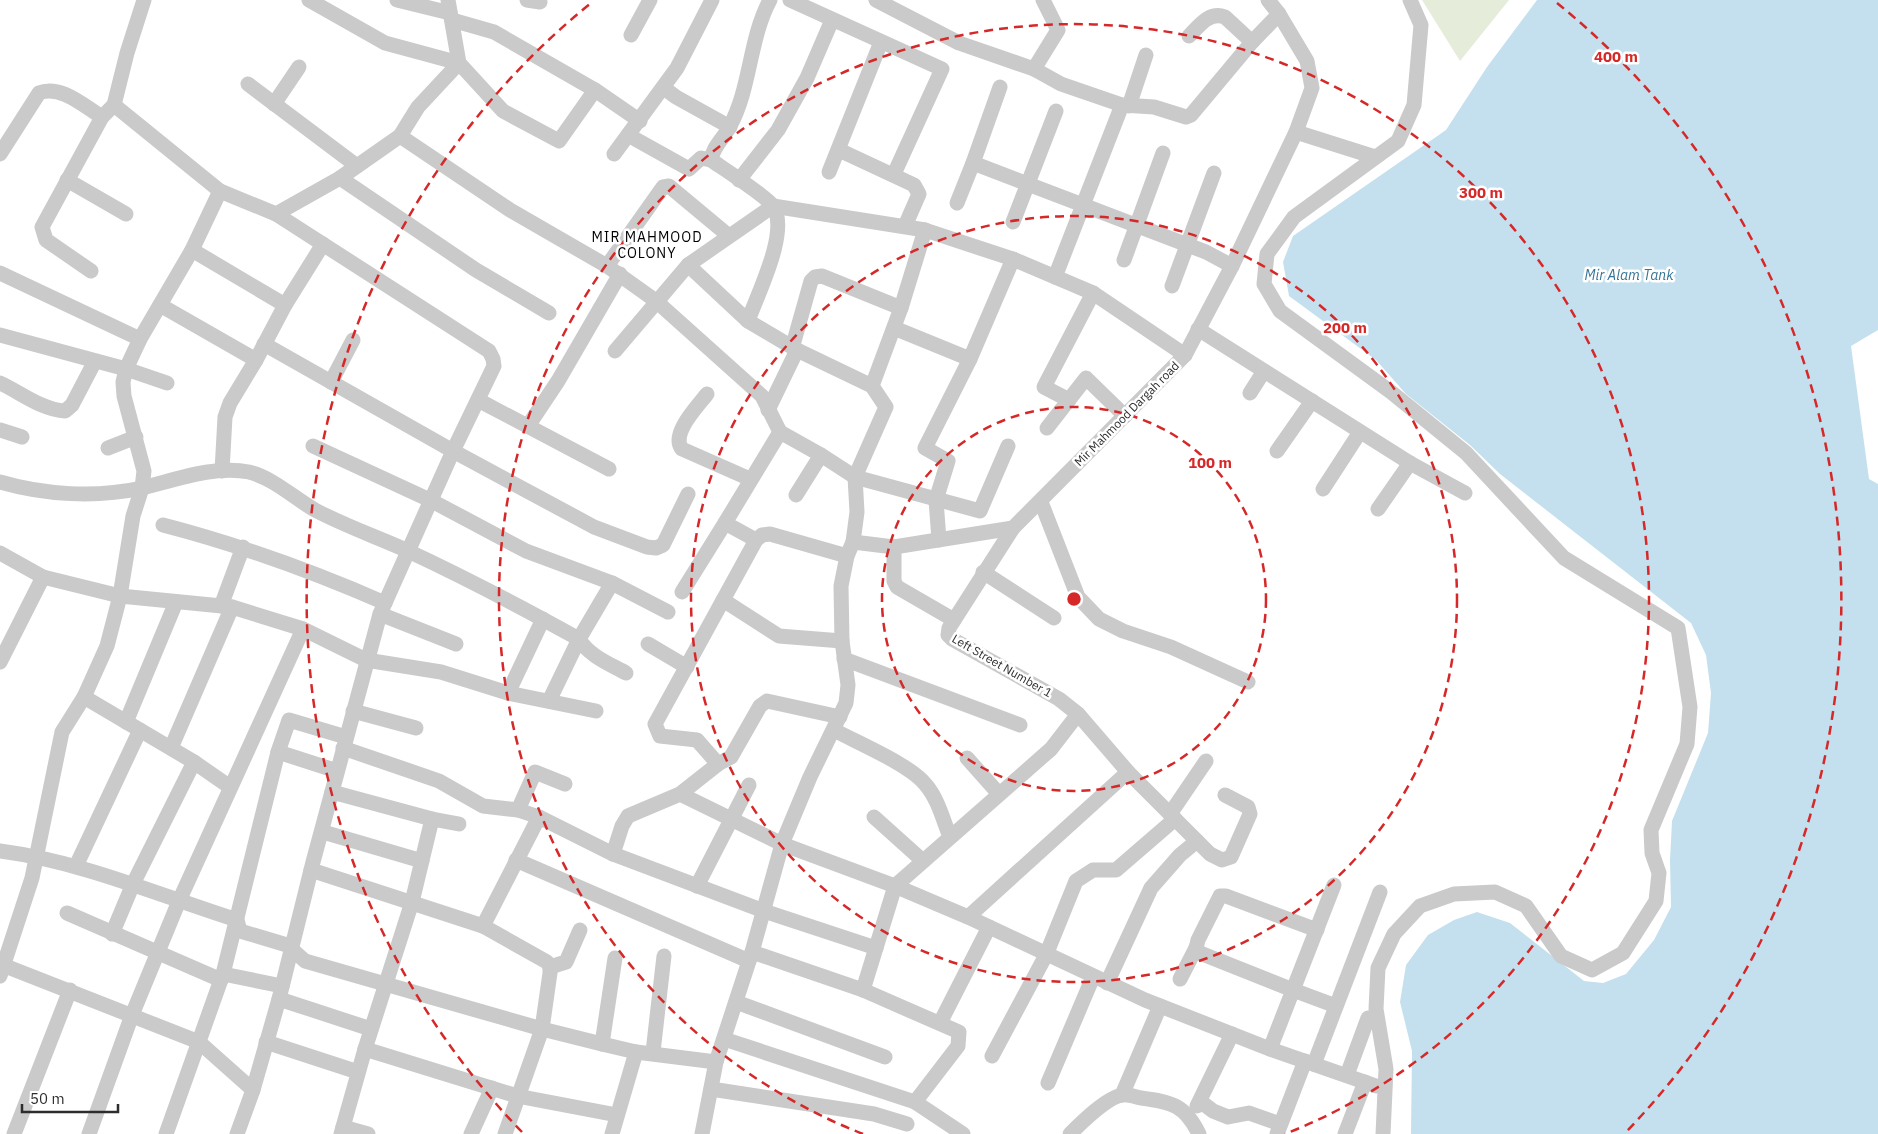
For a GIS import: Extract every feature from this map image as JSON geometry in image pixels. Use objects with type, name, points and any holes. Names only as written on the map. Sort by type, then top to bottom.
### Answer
[{"type":"street","points":[[91,271],[46,240],[42,227],[102,117],[114,105],[127,53],[144,0]]},
{"type":"street","points":[[309,0],[385,43],[459,63],[504,110],[559,141],[595,90]]},
{"type":"street","points":[[397,0],[450,11],[494,32],[595,90],[640,121]]},
{"type":"street","points":[[631,35],[650,0]]},
{"type":"street","points":[[614,154],[677,68],[712,0]]},
{"type":"street","points":[[711,160],[712,152],[730,127],[738,107],[761,18],[770,0]]},
{"type":"street","points":[[790,0],[942,69],[894,174]]},
{"type":"street","points":[[876,0],[959,43],[1034,70],[1061,84],[1125,106],[1154,107],[1180,117],[1192,115],[1252,42],[1279,14]]},
{"type":"street","points":[[1034,70],[1058,30],[1043,0]]},
{"type":"street","name":"Mir Mahmood Dargah road","points":[[1041,502],[1185,355],[1232,266],[1296,132],[1312,88],[1307,61],[1279,14],[1268,0]]},
{"type":"street","points":[[1383,1134],[1386,1069],[1376,1009],[1378,968],[1394,934],[1420,906],[1454,894],[1495,892],[1526,906],[1561,956],[1592,970],[1623,953],[1656,901],[1659,874],[1652,853],[1652,830],[1686,744],[1690,707],[1678,628],[1564,558],[1466,453],[1391,392],[1280,311],[1264,284],[1267,254],[1294,218],[1398,141],[1414,105],[1421,25],[1410,0]]},
{"type":"street","points":[[450,11],[459,63]]},
{"type":"street","points":[[1189,36],[1207,19],[1220,15],[1225,17],[1252,42]]},
{"type":"street","points":[[740,180],[778,130],[807,78],[832,20]]},
{"type":"street","points":[[829,172],[881,42]]},
{"type":"street","points":[[1055,277],[1083,204],[1146,55]]},
{"type":"street","points":[[276,214],[340,178],[400,136],[418,107],[459,63]]},
{"type":"street","points":[[274,104],[298,67]]},
{"type":"street","points":[[248,84],[357,166]]},
{"type":"street","points":[[957,203],[1000,87]]},
{"type":"street","points":[[664,88],[676,97],[730,127]]},
{"type":"street","points":[[0,154],[39,93],[47,89],[57,90],[102,117]]},
{"type":"street","points":[[114,105],[220,190],[276,214],[323,244],[489,352],[494,366],[453,451],[382,609],[344,742],[281,993],[253,1090],[237,1134]]},
{"type":"street","points":[[1013,222],[1056,112]]},
{"type":"street","points":[[1296,132],[1375,157]]},
{"type":"street","points":[[628,135],[689,170],[701,158],[711,160],[773,206],[925,230],[1013,259],[1093,292],[1185,355]]},
{"type":"street","points":[[400,136],[510,210],[620,274],[656,301],[762,396],[780,432],[855,477],[980,511],[1008,446]]},
{"type":"street","points":[[839,150],[894,174],[914,185],[919,194],[905,226]]},
{"type":"street","points":[[1124,260],[1163,153]]},
{"type":"street","points":[[973,164],[1206,252],[1232,266]]},
{"type":"street","points":[[1172,286],[1214,173]]},
{"type":"street","points":[[340,178],[476,270],[549,313]]},
{"type":"street","points":[[67,180],[126,214]]},
{"type":"street","points":[[607,266],[663,187],[669,186],[730,236]]},
{"type":"street","points":[[220,190],[192,250],[140,339],[126,369],[123,382],[124,396],[144,471],[142,488],[133,516],[120,596],[107,646],[84,697],[62,732],[32,878],[1,968],[70,990],[198,1042],[253,1090]]},
{"type":"street","points":[[615,351],[688,265],[773,206]]},
{"type":"street","points":[[748,321],[773,254],[779,223],[773,206]]},
{"type":"street","points":[[872,386],[901,308],[925,230]]},
{"type":"street","points":[[222,471],[225,417],[235,392],[256,360],[285,305],[323,244]]},
{"type":"street","points":[[192,250],[285,305]]},
{"type":"street","points":[[939,540],[936,500],[948,461],[925,448],[970,359],[1013,259]]},
{"type":"street","points":[[688,265],[748,321],[795,348],[872,386],[886,407],[855,477],[857,512],[842,586],[842,641],[848,685],[846,703],[810,777],[782,844],[764,911],[716,1062],[702,1134]]},
{"type":"street","points":[[0,273],[140,339]]},
{"type":"street","points":[[528,426],[558,380],[620,274]]},
{"type":"street","points":[[768,410],[795,348],[811,282],[815,277],[822,276],[901,308]]},
{"type":"street","points":[[1069,400],[1044,386],[1093,292]]},
{"type":"street","points":[[160,305],[256,360]]},
{"type":"street","points":[[894,328],[970,359]]},
{"type":"street","points":[[1198,329],[1410,463],[1465,493]]},
{"type":"street","points":[[0,335],[126,369],[167,383]]},
{"type":"street","points":[[331,382],[353,340]]},
{"type":"street","points":[[264,344],[453,451],[594,526],[648,547],[656,548],[663,545],[688,494]]},
{"type":"street","points":[[0,383],[31,400],[58,411],[65,411],[72,405],[95,361]]},
{"type":"street","points":[[1250,393],[1264,371]]},
{"type":"street","points":[[1048,428],[1086,378],[1125,416]]},
{"type":"street","points":[[707,394],[678,434],[678,445],[682,449],[714,465],[750,479]]},
{"type":"street","points":[[478,400],[609,469]]},
{"type":"street","points":[[1277,451],[1312,401]]},
{"type":"street","points":[[0,430],[22,437]]},
{"type":"street","points":[[682,592],[780,432]]},
{"type":"street","points":[[1323,489],[1360,432]]},
{"type":"street","points":[[108,448],[136,437]]},
{"type":"street","points":[[313,446],[432,501],[526,551],[612,583],[668,612]]},
{"type":"street","points":[[796,495],[821,455]]},
{"type":"street","points":[[1378,509],[1410,463]]},
{"type":"street","points":[[0,482],[30,491],[116,492],[142,488],[167,480],[222,471],[249,472],[266,479],[315,510],[408,551],[543,619],[579,639],[584,648],[626,673]]},
{"type":"street","points":[[1041,502],[1078,597],[1099,620],[1123,631],[1171,647],[1248,682]]},
{"type":"street","name":"Left Street Number 1","points":[[1041,502],[1013,528],[983,572],[949,628],[948,635],[952,640],[1059,699],[1078,714],[1128,772],[1210,854],[1222,860],[1230,857],[1250,814],[1248,807],[1225,795]]},
{"type":"street","points":[[725,523],[756,540]]},
{"type":"street","points":[[163,525],[243,547],[322,576],[382,609],[456,644]]},
{"type":"street","points":[[718,764],[697,740],[669,738],[657,732],[656,724],[756,540],[762,535],[770,534],[850,549],[894,547],[1013,528]]},
{"type":"street","points":[[171,748],[227,606],[243,547]]},
{"type":"street","points":[[894,547],[894,581],[897,587],[954,620]]},
{"type":"street","points":[[0,553],[43,577],[120,596],[227,606],[303,629],[366,660],[441,672],[508,693],[596,711]]},
{"type":"street","points":[[983,572],[1054,618]]},
{"type":"street","points":[[0,662],[7,634],[43,577]]},
{"type":"street","points":[[549,701],[579,639],[612,583]]},
{"type":"street","points":[[723,600],[779,636],[842,641]]},
{"type":"street","points":[[126,722],[176,602]]},
{"type":"street","points":[[508,693],[543,619]]},
{"type":"street","points":[[89,1134],[132,1015],[179,901],[303,629]]},
{"type":"street","points":[[648,644],[687,667]]},
{"type":"street","points":[[844,659],[1020,725]]},
{"type":"street","points":[[84,697],[194,762],[230,787]]},
{"type":"street","points":[[613,854],[622,826],[628,816],[680,794],[734,753],[760,706],[767,702],[837,724],[914,773],[926,784],[933,796],[950,837]]},
{"type":"street","points":[[353,712],[416,728]]},
{"type":"street","points":[[864,990],[895,886],[1051,749],[1078,714]]},
{"type":"street","points":[[166,1134],[222,977],[278,752],[289,720],[439,780],[483,806],[518,810],[539,817],[613,854],[764,911],[876,948]]},
{"type":"street","points":[[76,866],[140,730]]},
{"type":"street","points":[[278,752],[337,771]]},
{"type":"street","points":[[967,758],[999,794]]},
{"type":"street","points":[[992,1056],[1046,955],[1076,881],[1093,870],[1116,870],[1173,816],[1206,761]]},
{"type":"street","points":[[112,934],[133,884],[194,762]]},
{"type":"street","points":[[518,810],[535,772],[565,784]]},
{"type":"street","points":[[968,917],[1128,772]]},
{"type":"street","points":[[697,886],[750,784]]},
{"type":"street","points":[[332,792],[432,819],[459,824]]},
{"type":"street","points":[[680,794],[782,844],[895,886],[968,917],[1046,955],[1160,1006],[1270,1049],[1371,1084],[1345,1134]]},
{"type":"street","points":[[483,926],[539,817]]},
{"type":"street","points":[[874,817],[923,861]]},
{"type":"street","points":[[368,1134],[342,1130],[365,1049],[412,902],[432,819]]},
{"type":"street","points":[[322,832],[422,861]]},
{"type":"street","points":[[1107,983],[1151,888],[1180,855],[1197,841]]},
{"type":"street","points":[[0,851],[36,856],[76,866],[237,920]]},
{"type":"street","points":[[516,860],[750,957],[864,990],[959,1032],[958,1046],[915,1102]]},
{"type":"street","points":[[311,870],[483,926],[547,962],[550,967],[542,1029],[505,1134]]},
{"type":"street","points":[[1270,1049],[1334,885]]},
{"type":"street","points":[[1232,1034],[1199,1104],[1228,1117],[1249,1112],[1278,1129],[1336,1006],[1380,892]]},
{"type":"street","points":[[1180,979],[1220,896],[1226,896],[1317,930]]},
{"type":"street","points":[[67,914],[158,954],[222,977],[281,993],[372,1029]]},
{"type":"street","points":[[237,920],[240,932],[287,945],[304,961],[542,1029],[602,1044],[636,1052],[653,1052],[716,1062]]},
{"type":"street","points":[[940,1023],[989,927]]},
{"type":"street","points":[[550,967],[566,962],[580,930]]},
{"type":"street","points":[[1196,948],[1200,953],[1336,1006]]},
{"type":"street","points":[[653,1052],[664,956]]},
{"type":"street","points":[[602,1044],[615,958]]},
{"type":"street","points":[[1048,1083],[1093,976]]},
{"type":"street","points":[[14,1134],[70,990]]},
{"type":"street","points":[[736,1002],[885,1057]]},
{"type":"street","points":[[1070,1134],[1091,1113],[1122,1095],[1160,1006]]},
{"type":"street","points":[[1347,1075],[1368,1018]]},
{"type":"street","points":[[724,1039],[915,1102],[963,1134]]},
{"type":"street","points":[[266,1042],[358,1072]]},
{"type":"street","points":[[365,1049],[517,1096],[618,1115]]},
{"type":"street","points":[[612,1134],[636,1052]]},
{"type":"street","points":[[471,1134],[492,1088]]},
{"type":"street","points":[[711,1089],[874,1114],[907,1124]]},
{"type":"street","points":[[1122,1095],[1162,1100],[1178,1106],[1191,1117],[1199,1134]]},
{"type":"green space","points":[[1422,0],[1509,0],[1460,61]]},
{"type":"water","name":"Mir Alam Tank","points":[[1537,0],[1878,0],[1878,330],[1851,346],[1869,479],[1878,484],[1878,1134],[1411,1134],[1412,1051],[1400,1002],[1406,965],[1428,935],[1454,920],[1477,912],[1510,923],[1584,981],[1603,983],[1626,974],[1654,940],[1671,907],[1670,860],[1672,821],[1708,733],[1711,693],[1706,655],[1691,623],[1500,474],[1470,445],[1406,394],[1376,360],[1289,296],[1283,262],[1293,236],[1446,130],[1487,67]]},
{"type":"district","name":"MIR MAHMOOD COLONY","points":[[647,246]]}]
